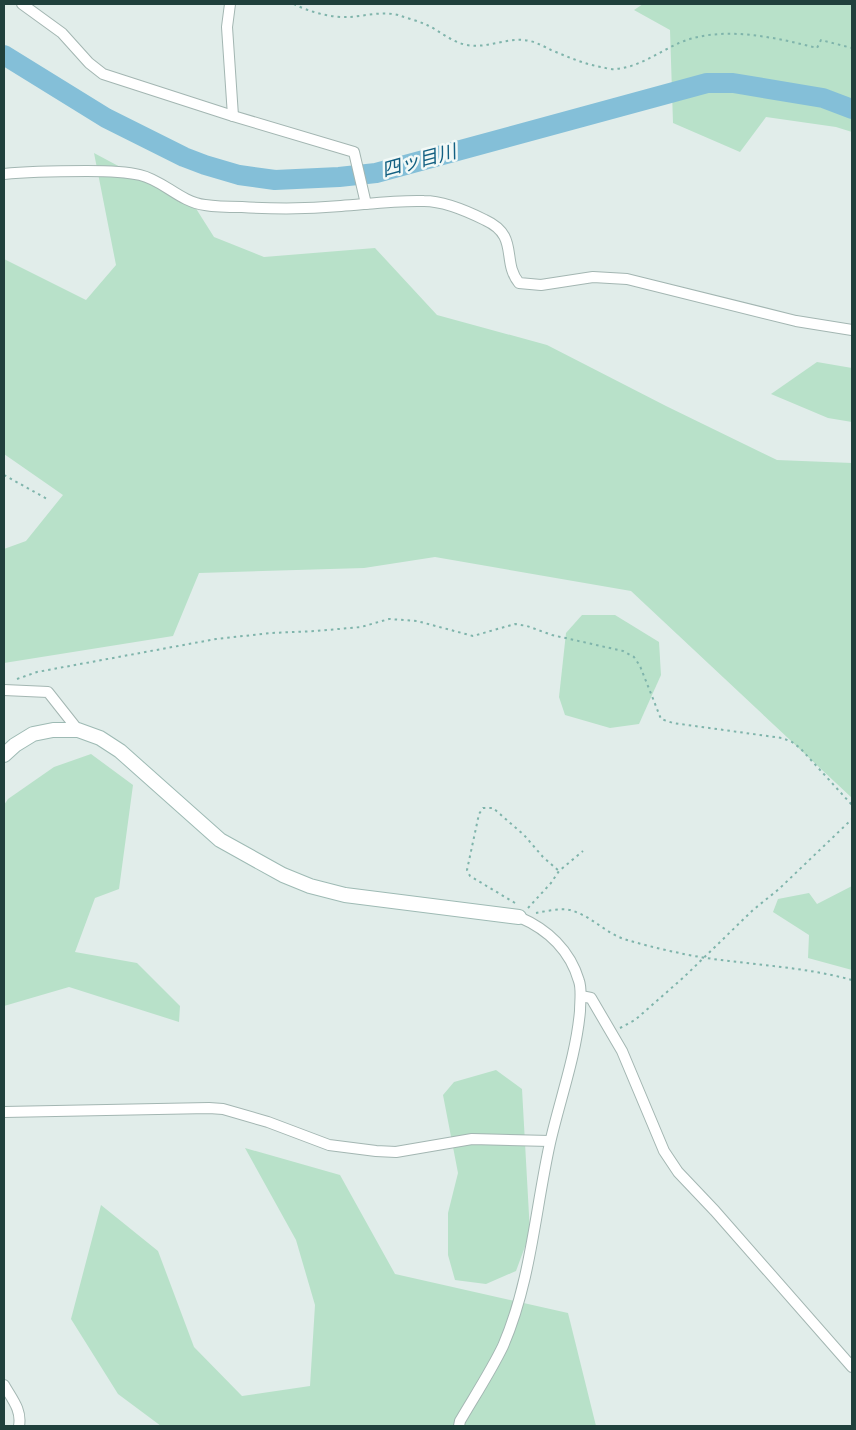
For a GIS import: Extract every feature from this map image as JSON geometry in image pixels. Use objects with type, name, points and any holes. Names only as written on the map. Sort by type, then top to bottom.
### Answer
[{"type":"street","points":[[22,4],[62,33],[89,63],[103,74],[233,116],[354,152],[366,204]]},
{"type":"street","points":[[230,4],[227,26],[233,116]]},
{"type":"street","points":[[4,174],[55,170],[106,171],[140,175],[155,181],[184,198],[203,205],[285,209],[425,200],[453,207],[487,221],[498,228],[506,240],[510,251],[510,270],[519,283],[541,285],[593,278],[627,279],[796,321],[852,330]]},
{"type":"street","points":[[7,686],[48,692],[78,730]]},
{"type":"street","points":[[4,755],[15,744],[33,734],[53,730],[78,730],[100,738],[120,751],[220,840],[283,875],[310,886],[345,896],[523,914],[547,932],[561,946],[572,963],[579,982],[581,996],[573,1058],[550,1142],[526,1274],[516,1308],[502,1346],[459,1426]]},
{"type":"street","points":[[581,996],[591,998],[622,1051],[664,1150],[678,1172],[715,1210],[852,1367]]},
{"type":"street","points":[[4,1112],[223,1109],[329,1144],[376,1151],[396,1152],[472,1139],[550,1142]]},
{"type":"street","points":[[4,1385],[18,1407],[21,1417],[19,1426]]},
{"type":"path","points":[[294,4],[302,8],[337,16],[396,15],[427,25],[454,41],[467,45],[480,46],[517,39],[532,41],[589,65],[615,70],[634,65],[680,43],[706,35],[732,34],[786,40],[816,48],[821,40],[852,48]]},
{"type":"path","points":[[4,475],[49,500]]},
{"type":"path","points":[[7,686],[37,672],[216,639],[361,627],[390,619],[417,621],[473,636],[515,624],[527,626],[552,635],[623,651],[634,657],[640,666],[661,719],[673,723],[782,738],[792,742],[800,748],[852,805]]},
{"type":"path","points":[[559,871],[543,857],[524,835],[493,808],[483,808],[479,814],[467,870],[470,876],[523,914],[569,910],[585,916],[610,933],[626,940],[703,958],[828,974],[852,980]]},
{"type":"path","points":[[611,1032],[635,1020],[753,910],[779,889],[852,819]]},
{"type":"path","points":[[523,914],[551,884],[559,871],[583,851]]},
{"type":"green space","points":[[643,4],[852,4],[852,132],[836,127],[766,117],[740,152],[673,123],[670,30],[634,10]]},
{"type":"green space","points":[[94,153],[195,207],[214,237],[264,257],[375,248],[437,315],[547,345],[777,460],[852,463],[852,798],[631,591],[435,557],[364,568],[199,573],[173,636],[4,663],[4,549],[26,541],[63,495],[4,454],[4,259],[86,300],[116,265]]},
{"type":"green space","points":[[817,362],[852,368],[852,422],[828,418],[771,394]]},
{"type":"green space","points":[[582,615],[615,615],[659,642],[661,675],[639,724],[610,728],[565,715],[559,697],[566,633]]},
{"type":"green space","points":[[91,754],[133,785],[119,889],[95,898],[75,952],[137,963],[180,1006],[179,1022],[69,987],[4,1006],[4,805],[8,799],[54,767]]},
{"type":"green space","points":[[852,886],[852,970],[808,958],[809,935],[773,912],[778,899],[809,893],[817,904]]},
{"type":"green space","points":[[496,1070],[522,1089],[530,1233],[516,1271],[486,1284],[455,1280],[448,1255],[448,1213],[458,1173],[443,1095],[454,1082]]},
{"type":"green space","points":[[245,1148],[340,1175],[395,1274],[568,1313],[596,1426],[161,1426],[118,1394],[71,1319],[101,1205],[158,1251],[194,1347],[242,1396],[310,1386],[315,1305],[296,1240]]},
{"type":"waterway","name":"四ッ目川","points":[[4,55],[106,118],[184,157],[239,175],[275,180],[376,173],[707,83],[733,83],[823,98],[852,109]]}]
